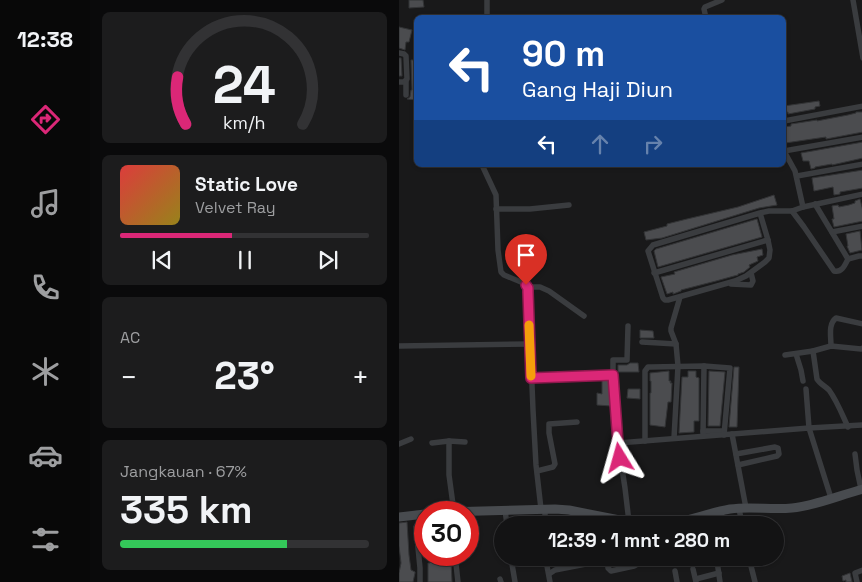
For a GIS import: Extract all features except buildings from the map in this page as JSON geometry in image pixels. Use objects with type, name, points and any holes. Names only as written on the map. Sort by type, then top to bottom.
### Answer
[{"type":"main road","points":[[702,516],[743,508],[793,508],[862,489]]},
{"type":"main road","points":[[479,511],[569,510],[590,516]]},
{"type":"main road","points":[[399,517],[414,515]]},
{"type":"street","points":[[487,0],[487,15]]},
{"type":"street","points":[[705,15],[705,7],[722,0]]},
{"type":"street","points":[[853,0],[861,37],[862,58]]},
{"type":"street","points":[[399,53],[407,56],[406,95]]},
{"type":"street","points":[[399,82],[406,81]]},
{"type":"street","points":[[786,121],[862,106]]},
{"type":"street","points":[[786,151],[862,137]]},
{"type":"street","points":[[786,154],[797,176],[803,207]]},
{"type":"street","points":[[797,176],[862,164]]},
{"type":"street","points":[[483,167],[496,195],[498,250],[501,272],[521,282],[528,288],[540,287],[549,290],[584,316]]},
{"type":"street","points":[[760,213],[770,250],[769,258],[746,276],[726,284],[665,300],[654,273],[648,251],[653,245],[760,213],[769,211],[792,212],[803,207],[862,194]]},
{"type":"street","points":[[497,209],[530,209],[569,204]]},
{"type":"street","points":[[815,204],[849,259]]},
{"type":"street","points":[[792,212],[834,271],[841,271],[849,259],[862,256]]},
{"type":"street","points":[[832,232],[862,226]]},
{"type":"street","points":[[654,273],[768,240]]},
{"type":"street","points":[[726,284],[751,285],[753,282],[751,273]]},
{"type":"street","points":[[528,288],[537,471],[544,516]]},
{"type":"street","points":[[674,438],[678,366],[676,344],[671,328],[680,297]]},
{"type":"street","points":[[831,346],[833,320],[836,318],[862,324]]},
{"type":"street","points":[[628,326],[627,360],[613,360],[613,375],[618,443],[630,516]]},
{"type":"street","points":[[642,342],[676,344]]},
{"type":"street","points":[[399,346],[530,344]]},
{"type":"street","points":[[785,355],[831,346],[862,348]]},
{"type":"street","points":[[813,351],[817,379],[827,387],[848,427]]},
{"type":"street","points":[[795,354],[803,381]]},
{"type":"street","points":[[645,441],[645,371],[651,366],[729,367],[731,370],[724,433]]},
{"type":"street","points":[[703,434],[704,366]]},
{"type":"street","points":[[531,378],[613,375]]},
{"type":"street","points":[[806,389],[809,428],[831,498]]},
{"type":"street","points":[[537,471],[553,467],[555,464],[549,424],[577,422]]},
{"type":"street","points":[[618,443],[703,434],[732,434],[862,425]]},
{"type":"street","points":[[732,434],[738,465],[743,516]]},
{"type":"street","points":[[399,444],[411,439]]},
{"type":"street","points":[[449,441],[449,474],[453,501]]},
{"type":"street","points":[[432,443],[465,442]]},
{"type":"street","points":[[736,454],[775,447],[779,454],[738,465]]},
{"type":"street","points":[[855,454],[862,489]]},
{"type":"street","points":[[505,510],[506,516]]},
{"type":"street","points":[[419,582],[420,566]]},
{"type":"street","points":[[456,566],[458,582]]},
{"type":"street","points":[[512,566],[515,582]]},
{"type":"street","points":[[548,566],[550,582]]},
{"type":"street","points":[[549,574],[555,570],[576,566]]},
{"type":"street","points":[[608,566],[611,570],[634,566]]},
{"type":"street","points":[[718,566],[721,582]]},
{"type":"street","points":[[751,566],[755,582]]},
{"type":"street","points":[[693,569],[696,581],[719,573]]},
{"type":"street","points":[[857,582],[855,573],[862,570]]},
{"type":"street","points":[[675,571],[677,582]]},
{"type":"slow traffic","points":[[529,325],[531,376]]},
{"type":"route","points":[[526,285],[528,288],[531,378],[613,375],[620,458]]}]
